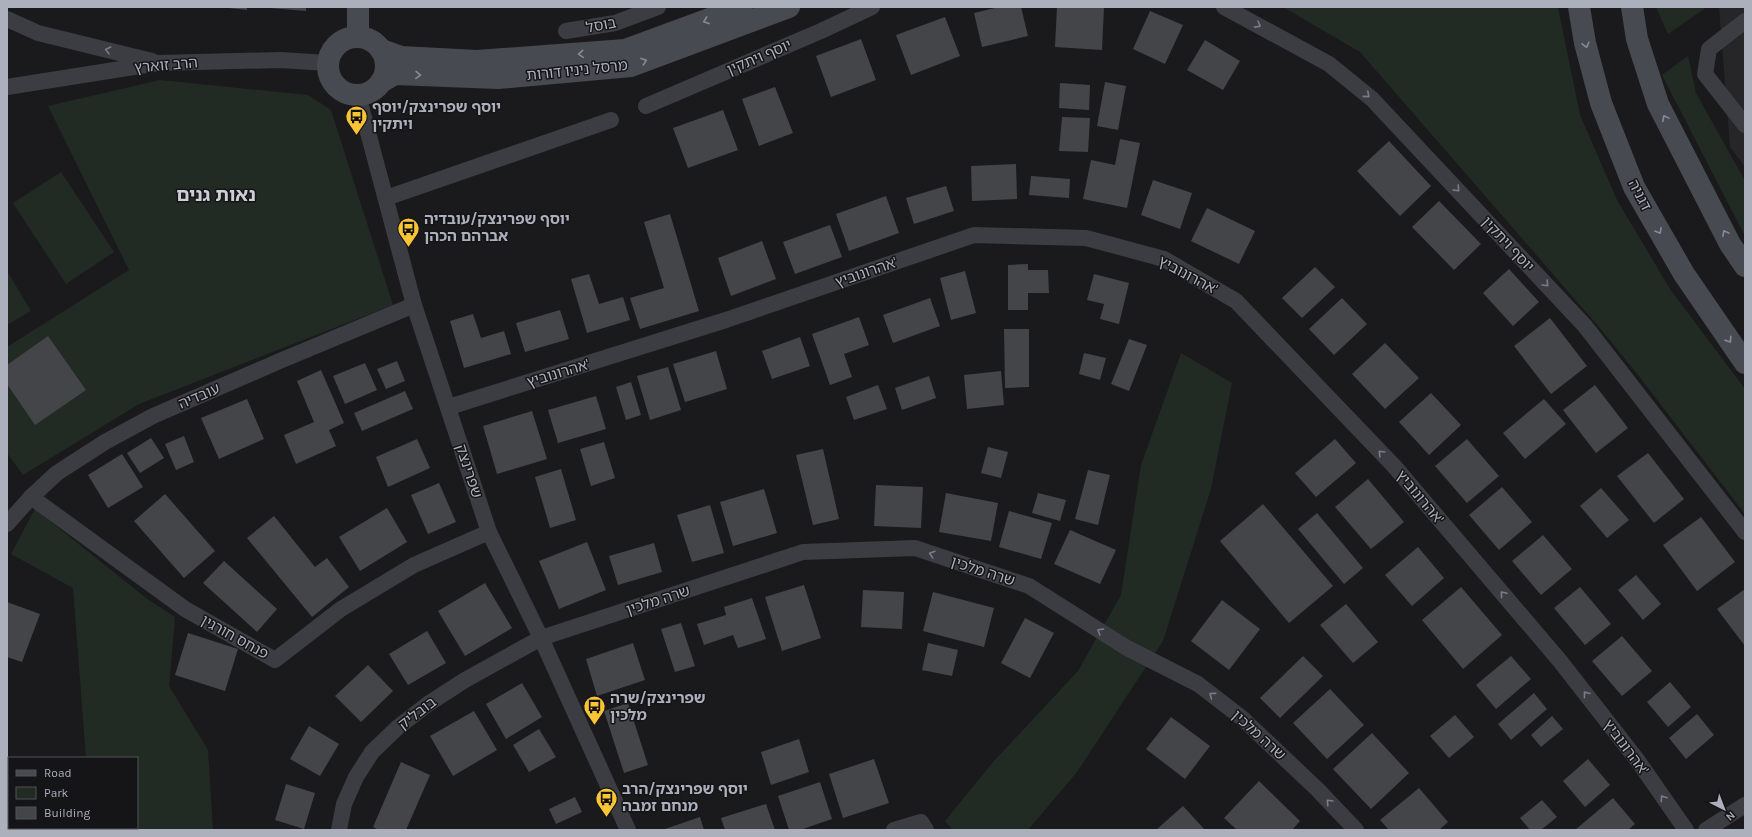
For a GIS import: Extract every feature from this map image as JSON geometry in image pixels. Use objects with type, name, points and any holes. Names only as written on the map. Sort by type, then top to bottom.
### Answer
[{"type":"street","points":[[358,7],[358,36]]},
{"type":"street","name":"בוסל","points":[[566,31],[615,23],[658,7]]},
{"type":"street","name":"מרסל ניניו דורות","points":[[381,50],[401,57],[477,62],[625,50],[742,7]]},
{"type":"street","name":"מרסל ניניו דורות","points":[[381,82],[395,74],[498,78],[631,66],[789,7]]},
{"type":"street","name":"יוסף ויתקין","points":[[646,106],[821,31],[872,7]]},
{"type":"street","name":"יוסף ויתקין","points":[[1224,7],[1329,64],[1372,99],[1585,326],[1745,532]]},
{"type":"street","name":"דגניה","points":[[1579,7],[1585,43],[1601,103],[1634,188],[1684,274],[1745,363]]},
{"type":"street","points":[[1632,7],[1638,39],[1658,104],[1730,244],[1745,266]]},
{"type":"street","points":[[7,20],[38,33],[159,63]]},
{"type":"street","points":[[1745,21],[1709,49],[1705,74],[1745,125]]},
{"type":"street","points":[[358,36],[367,38],[375,43],[381,50],[385,57],[386,66],[381,82],[371,91],[358,95],[348,94],[339,90],[332,82],[328,73],[327,63],[330,52],[337,43],[347,38],[358,36]]},
{"type":"street","name":"הרב זוארץ","points":[[7,87],[159,63],[281,60],[327,63]]},
{"type":"street","name":"שפרינצק","points":[[358,95],[414,305],[449,407],[489,532],[541,638],[628,830]]},
{"type":"street","points":[[386,198],[611,120]]},
{"type":"street","name":"אהרונוביץ'","points":[[449,407],[726,320],[974,235],[1086,238],[1164,259],[1236,301],[1394,466],[1560,661],[1638,761],[1686,830]]},
{"type":"street","name":"עובדיה","points":[[7,524],[31,497],[57,473],[105,442],[153,416],[414,305]]},
{"type":"street","name":"פנחס חורגין","points":[[31,497],[185,609],[275,660],[340,609],[414,565],[489,532]]},
{"type":"street","name":"שרה מלכין","points":[[541,638],[803,552],[915,548],[1029,586],[1127,648],[1198,684],[1242,718],[1318,790],[1356,830]]},
{"type":"street","name":"בובליק","points":[[339,830],[344,804],[356,777],[372,752],[398,727],[428,704],[465,680],[541,638]]},
{"type":"street","points":[[1706,830],[1745,805]]},
{"type":"street","points":[[894,830],[921,822],[926,830]]},
{"type":"shaded area","points":[[1719,7],[1745,7],[1745,167],[1730,147]]},
{"type":"green space","points":[[1283,7],[1558,7],[1580,115],[1617,200],[1670,289],[1745,389],[1745,514],[1635,371],[1598,326],[1360,52]]},
{"type":"green space","points":[[1656,7],[1707,7],[1668,34]]},
{"type":"green space","points":[[1688,56],[1696,93],[1745,181],[1745,236],[1662,75]]},
{"type":"green space","points":[[160,80],[308,95],[331,110],[393,305],[139,404],[23,475],[7,453],[7,347],[129,270],[48,106]]},
{"type":"green space","points":[[61,172],[114,252],[66,284],[13,203]]},
{"type":"green space","points":[[7,271],[31,311],[7,325]]},
{"type":"green space","points":[[1181,353],[1232,383],[1211,489],[1163,641],[1077,772],[1028,830],[953,830],[945,821],[993,762],[1078,671],[1121,595],[1141,465]]},
{"type":"green space","points":[[35,509],[146,598],[175,617],[169,686],[208,750],[213,830],[91,830],[138,829],[138,757],[86,757],[73,588],[11,554]]},
{"type":"building","points":[[219,7],[247,7],[247,10]]},
{"type":"building","points":[[258,7],[306,7],[306,11]]},
{"type":"building","points":[[999,7],[1021,7],[1028,36],[982,47],[974,13]]},
{"type":"building","points":[[1057,7],[1104,7],[1102,50],[1055,47]]},
{"type":"building","points":[[1150,11],[1183,25],[1165,64],[1133,49]]},
{"type":"building","points":[[945,17],[960,56],[911,75],[896,35]]},
{"type":"building","points":[[861,39],[876,80],[831,97],[816,56]]},
{"type":"building","points":[[1205,40],[1240,61],[1223,90],[1187,70]]},
{"type":"building","points":[[1105,82],[1126,86],[1118,130],[1097,126]]},
{"type":"building","points":[[1060,83],[1090,85],[1089,110],[1059,108]]},
{"type":"building","points":[[775,87],[793,133],[759,146],[742,99]]},
{"type":"building","points":[[723,110],[738,150],[688,168],[673,128]]},
{"type":"building","points":[[1062,117],[1090,118],[1088,152],[1059,151]]},
{"type":"building","points":[[1120,139],[1140,143],[1127,208],[1083,199],[1091,160],[1115,165]]},
{"type":"building","points":[[1389,141],[1431,186],[1400,216],[1357,171]]},
{"type":"building","points":[[1016,164],[1017,199],[972,201],[971,166]]},
{"type":"building","points":[[1031,176],[1070,179],[1069,198],[1029,195]]},
{"type":"building","points":[[1153,180],[1192,193],[1180,229],[1141,215]]},
{"type":"building","points":[[946,186],[954,211],[914,224],[906,198]]},
{"type":"building","points":[[886,196],[899,233],[849,251],[836,214]]},
{"type":"building","points":[[1439,201],[1481,244],[1454,270],[1412,227]]},
{"type":"building","points":[[1207,208],[1255,231],[1239,264],[1191,241]]},
{"type":"building","points":[[670,214],[699,311],[640,329],[630,298],[664,288],[644,222]]},
{"type":"building","points":[[830,225],[842,257],[795,274],[783,242]]},
{"type":"building","points":[[762,241],[776,279],[731,296],[718,258]]},
{"type":"building","points":[[1028,264],[1028,270],[1048,270],[1049,293],[1028,293],[1028,310],[1008,310],[1008,265]]},
{"type":"building","points":[[1315,267],[1335,287],[1302,318],[1282,298]]},
{"type":"building","points":[[1509,269],[1539,302],[1513,326],[1483,293]]},
{"type":"building","points":[[965,271],[976,313],[951,320],[940,278]]},
{"type":"building","points":[[589,274],[599,304],[623,297],[630,320],[587,333],[571,279]]},
{"type":"building","points":[[1094,274],[1129,283],[1119,324],[1100,319],[1104,304],[1087,300]]},
{"type":"building","points":[[930,298],[940,326],[893,343],[883,315]]},
{"type":"building","points":[[1342,298],[1367,324],[1334,355],[1309,329]]},
{"type":"building","points":[[560,310],[569,339],[525,352],[516,323]]},
{"type":"building","points":[[473,314],[481,338],[504,331],[511,354],[464,368],[450,321]]},
{"type":"building","points":[[859,317],[869,345],[844,354],[852,377],[830,385],[812,334]]},
{"type":"building","points":[[1550,318],[1587,366],[1551,394],[1514,346]]},
{"type":"building","points":[[1004,329],[1029,329],[1029,387],[1005,388]]},
{"type":"building","points":[[48,336],[86,390],[35,425],[7,384],[7,365]]},
{"type":"building","points":[[800,337],[810,366],[772,379],[762,351]]},
{"type":"building","points":[[1129,339],[1147,345],[1129,391],[1111,384]]},
{"type":"building","points":[[1385,343],[1419,378],[1385,409],[1352,374]]},
{"type":"building","points":[[716,351],[727,389],[685,402],[673,364]]},
{"type":"building","points":[[1084,353],[1106,358],[1100,380],[1079,374]]},
{"type":"building","points":[[397,361],[405,381],[386,389],[377,369]]},
{"type":"building","points":[[365,363],[377,390],[345,404],[333,376]]},
{"type":"building","points":[[668,367],[681,410],[650,420],[637,376]]},
{"type":"building","points":[[321,370],[344,423],[329,430],[336,446],[296,464],[284,435],[314,422],[297,381]]},
{"type":"building","points":[[1001,371],[1004,405],[967,409],[964,375]]},
{"type":"building","points":[[929,376],[936,398],[902,410],[895,388]]},
{"type":"building","points":[[631,382],[641,415],[626,420],[616,387]]},
{"type":"building","points":[[878,385],[887,409],[854,420],[846,397]]},
{"type":"building","points":[[1595,385],[1628,428],[1596,453],[1563,410]]},
{"type":"building","points":[[405,391],[413,409],[362,431],[354,413]]},
{"type":"building","points":[[1431,393],[1461,425],[1429,455],[1399,422]]},
{"type":"building","points":[[596,396],[606,429],[558,443],[548,410]]},
{"type":"building","points":[[247,399],[264,439],[219,459],[201,418]]},
{"type":"building","points":[[1544,399],[1566,424],[1525,459],[1503,433]]},
{"type":"building","points":[[532,411],[547,459],[497,474],[483,426]]},
{"type":"building","points":[[184,436],[194,462],[176,470],[165,444]]},
{"type":"building","points":[[151,438],[164,458],[140,473],[127,453]]},
{"type":"building","points":[[417,439],[430,468],[388,487],[376,457]]},
{"type":"building","points":[[1335,439],[1356,463],[1316,497],[1295,473]]},
{"type":"building","points":[[1467,439],[1499,476],[1467,503],[1435,466]]},
{"type":"building","points":[[604,442],[615,478],[591,486],[580,449]]},
{"type":"building","points":[[988,447],[1008,452],[1001,478],[981,473]]},
{"type":"building","points":[[823,449],[839,519],[813,525],[796,455]]},
{"type":"building","points":[[1648,453],[1684,499],[1654,523],[1617,476]]},
{"type":"building","points":[[122,454],[143,487],[108,508],[88,475]]},
{"type":"building","points":[[561,469],[576,520],[550,528],[535,477]]},
{"type":"building","points":[[1088,470],[1110,475],[1098,525],[1075,519]]},
{"type":"building","points":[[1368,479],[1404,522],[1371,549],[1335,507]]},
{"type":"building","points":[[439,483],[456,522],[428,534],[411,495]]},
{"type":"building","points":[[876,485],[923,487],[921,528],[874,526]]},
{"type":"building","points":[[1502,487],[1532,522],[1499,550],[1469,515]]},
{"type":"building","points":[[1601,488],[1629,520],[1607,538],[1580,506]]},
{"type":"building","points":[[764,489],[777,533],[733,546],[720,502]]},
{"type":"building","points":[[946,493],[998,503],[991,541],[939,532]]},
{"type":"building","points":[[1038,493],[1066,500],[1060,521],[1032,513]]},
{"type":"building","points":[[165,494],[215,551],[184,578],[134,521]]},
{"type":"building","points":[[1263,504],[1333,586],[1289,623],[1220,541]]},
{"type":"building","points":[[710,505],[724,553],[692,562],[677,515]]},
{"type":"building","points":[[387,508],[407,542],[360,571],[339,537]]},
{"type":"building","points":[[1009,511],[1052,523],[1041,559],[999,547]]},
{"type":"building","points":[[1317,513],[1363,568],[1344,584],[1298,529]]},
{"type":"building","points":[[274,516],[315,567],[327,558],[349,587],[312,617],[247,538]]},
{"type":"building","points":[[1701,517],[1735,562],[1697,591],[1663,545]]},
{"type":"building","points":[[1070,530],[1116,550],[1100,584],[1054,564]]},
{"type":"building","points":[[1543,535],[1572,569],[1541,595],[1512,561]]},
{"type":"building","points":[[587,542],[606,590],[559,609],[539,561]]},
{"type":"building","points":[[654,543],[662,572],[618,585],[609,556]]},
{"type":"building","points":[[1418,547],[1444,578],[1412,606],[1385,575]]},
{"type":"building","points":[[224,561],[277,609],[257,632],[203,583]]},
{"type":"building","points":[[1636,575],[1661,604],[1643,620],[1618,590]]},
{"type":"building","points":[[485,583],[512,628],[465,656],[438,611]]},
{"type":"building","points":[[804,585],[821,638],[782,651],[765,597]]},
{"type":"building","points":[[1461,587],[1502,635],[1463,669],[1422,620]]},
{"type":"building","points":[[1580,587],[1611,624],[1585,645],[1554,608]]},
{"type":"building","points":[[1745,589],[1745,646],[1717,609]]},
{"type":"building","points":[[863,590],[904,592],[902,629],[861,627]]},
{"type":"building","points":[[933,592],[994,608],[984,647],[923,631]]},
{"type":"building","points":[[752,598],[766,639],[738,648],[733,635],[704,645],[697,624],[726,615],[724,607]]},
{"type":"building","points":[[1222,600],[1260,629],[1229,670],[1191,641]]},
{"type":"building","points":[[7,602],[40,614],[22,662],[7,657]]},
{"type":"building","points":[[1346,604],[1378,642],[1353,663],[1320,625]]},
{"type":"building","points":[[1025,618],[1054,633],[1030,678],[1001,663]]},
{"type":"building","points":[[681,623],[695,666],[675,672],[661,629]]},
{"type":"building","points":[[427,631],[446,663],[408,685],[389,654]]},
{"type":"building","points":[[188,633],[238,649],[225,691],[175,675]]},
{"type":"building","points":[[1622,636],[1652,671],[1622,696],[1592,661]]},
{"type":"building","points":[[633,643],[645,680],[597,696],[586,659]]},
{"type":"building","points":[[928,643],[958,650],[952,676],[922,670]]},
{"type":"building","points":[[1303,656],[1323,676],[1280,718],[1260,698]]},
{"type":"building","points":[[1511,656],[1531,679],[1496,709],[1476,685]]},
{"type":"building","points":[[368,665],[393,691],[361,722],[335,696]]},
{"type":"building","points":[[1670,682],[1691,707],[1668,727],[1647,702]]},
{"type":"building","points":[[522,683],[542,717],[506,739],[486,704]]},
{"type":"building","points":[[1330,689],[1364,725],[1327,759],[1293,723]]},
{"type":"building","points":[[1534,693],[1547,709],[1511,740],[1498,724]]},
{"type":"building","points":[[628,703],[648,765],[624,773],[604,711]]},
{"type":"building","points":[[474,711],[497,750],[453,776],[430,736]]},
{"type":"building","points":[[1697,714],[1714,735],[1686,759],[1669,738]]},
{"type":"building","points":[[1455,715],[1474,737],[1449,758],[1430,736]]},
{"type":"building","points":[[1552,716],[1563,729],[1541,747],[1531,735]]},
{"type":"building","points":[[1171,717],[1210,746],[1185,779],[1146,749]]},
{"type":"building","points":[[309,726],[339,744],[320,776],[290,759]]},
{"type":"building","points":[[539,729],[556,757],[529,772],[513,745]]},
{"type":"building","points":[[1372,733],[1409,773],[1371,809],[1333,769]]},
{"type":"building","points":[[799,739],[809,772],[771,785],[761,752]]},
{"type":"building","points":[[874,759],[889,803],[843,818],[829,774]]},
{"type":"building","points":[[1588,759],[1610,785],[1585,807],[1563,781]]},
{"type":"building","points":[[401,762],[430,775],[406,830],[379,830],[373,827]]},
{"type":"building","points":[[1259,781],[1300,821],[1292,830],[1237,830],[1224,818]]},
{"type":"building","points":[[820,782],[832,819],[800,830],[789,830],[778,796]]},
{"type":"building","points":[[286,784],[315,793],[304,829],[275,820]]},
{"type":"building","points":[[1419,788],[1448,822],[1439,830],[1389,830],[1380,820]]},
{"type":"building","points":[[575,797],[582,812],[556,824],[549,809]]},
{"type":"building","points":[[1613,798],[1635,824],[1628,830],[1575,830]]},
{"type":"building","points":[[1542,800],[1557,817],[1541,830],[1530,830],[1520,818]]},
{"type":"building","points":[[766,804],[775,830],[725,830],[721,818]]},
{"type":"building","points":[[1183,806],[1205,830],[1156,830]]},
{"type":"building","points":[[700,817],[704,830],[662,830]]},
{"type":"building","points":[[8,820],[8,829],[13,830],[7,830]]},
{"type":"building","points":[[30,829],[53,829],[53,830]]},
{"type":"place","name":"יוסף שפרינצק/יוסף ויתקין","points":[[357,136]]},
{"type":"place","name":"יוסף שפרינצק/עובדיה אברהם הכהן","points":[[408,248]]},
{"type":"place","name":"שפרינצק/שרה מלכין","points":[[594,726]]},
{"type":"place","name":"יוסף שפרינצק/הרב מנחם זמבה","points":[[606,818]]},
{"type":"district","name":"נאות גנים","points":[[216,194]]}]
